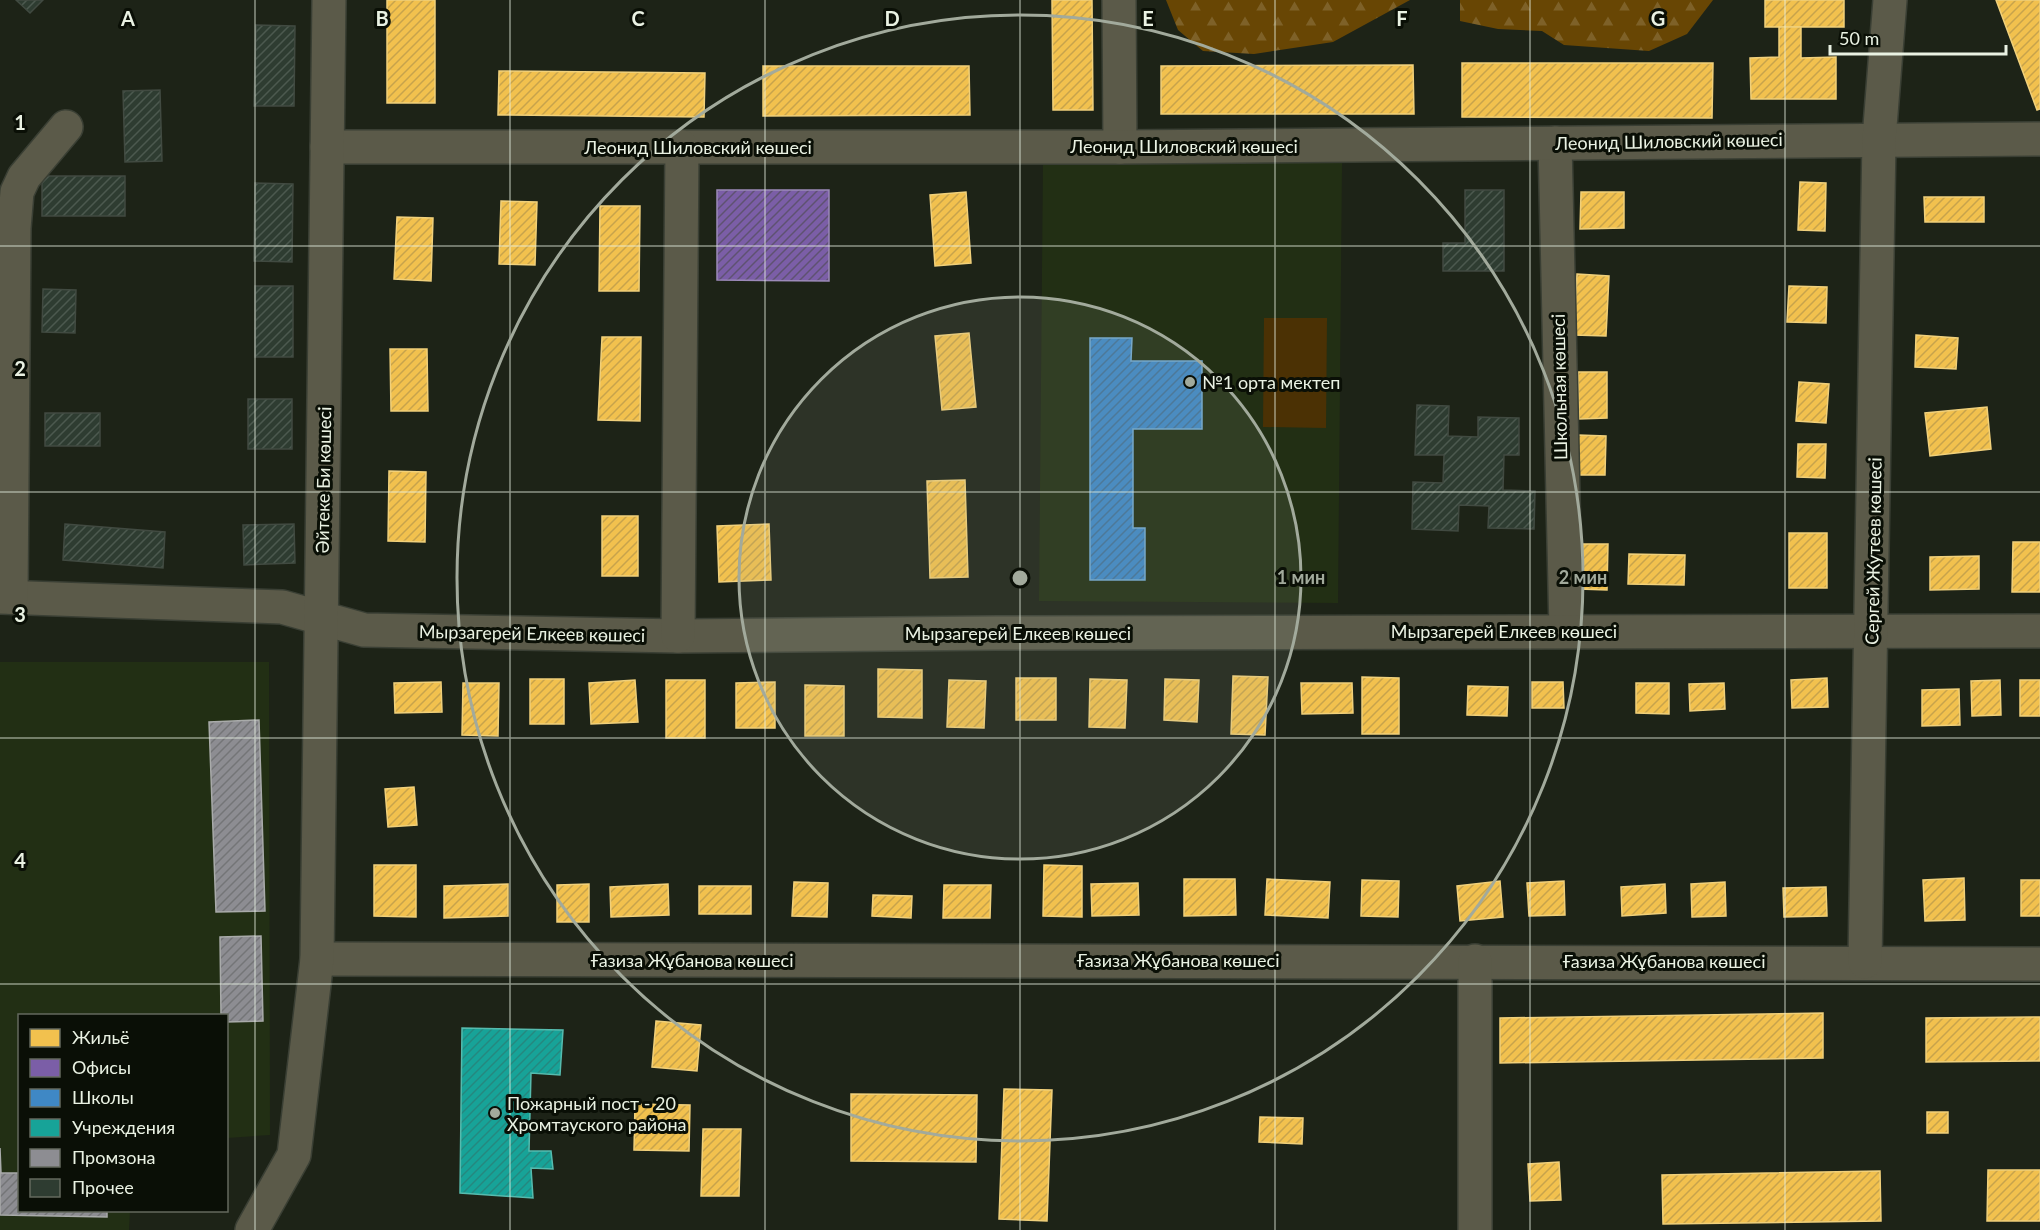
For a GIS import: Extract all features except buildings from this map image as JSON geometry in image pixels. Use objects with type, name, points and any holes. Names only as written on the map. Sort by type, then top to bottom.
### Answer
[{"type":"street","name":"Әйтеке Би көшесі","points":[[252,1230],[294,1155],[317,959],[329,0]]},
{"type":"street","points":[[1119,0],[1120,147]]},
{"type":"street","name":"Сергей Жутеев көшесі","points":[[1865,962],[1879,140],[1890,0]]},
{"type":"street","points":[[6,597],[14,228],[17,192],[24,177],[66,127]]},
{"type":"street","name":"Леонид Шиловский көшесі","points":[[327,147],[1120,147],[2040,139]]},
{"type":"street","name":"Школьная көшесі","points":[[1554,142],[1566,631]]},
{"type":"street","points":[[678,636],[682,147]]},
{"type":"street","name":"Мырзагерей Елкеев көшесі","points":[[6,597],[282,607],[364,630],[678,636],[2040,631]]},
{"type":"street","name":"Ғазиза Жұбанова көшесі","points":[[317,959],[2040,964]]},
{"type":"street","points":[[1475,961],[1475,1230]]},
{"type":"shaded area","name":"№1 орта мектеп","points":[[1043,161],[1342,163],[1338,603],[1039,601]]},
{"type":"shaded area","points":[[1264,318],[1327,318],[1326,428],[1263,427]]},
{"type":"shaded area","points":[[0,662],[269,662],[270,1135],[228,1138],[228,1014],[18,1014],[18,1212],[130,1212],[129,1230],[0,1230]]},
{"type":"green space","points":[[1166,0],[1410,0],[1333,42],[1254,54],[1203,51],[1178,30]]},
{"type":"green space","points":[[1460,0],[1713,0],[1687,34],[1649,51],[1564,45],[1542,31],[1498,29],[1460,21]]},
{"type":"place","name":"№1 орта мектеп","points":[[1190,382]]},
{"type":"place","name":"Пожарный пост - 20 Хромтауского района","points":[[495,1113]]}]
